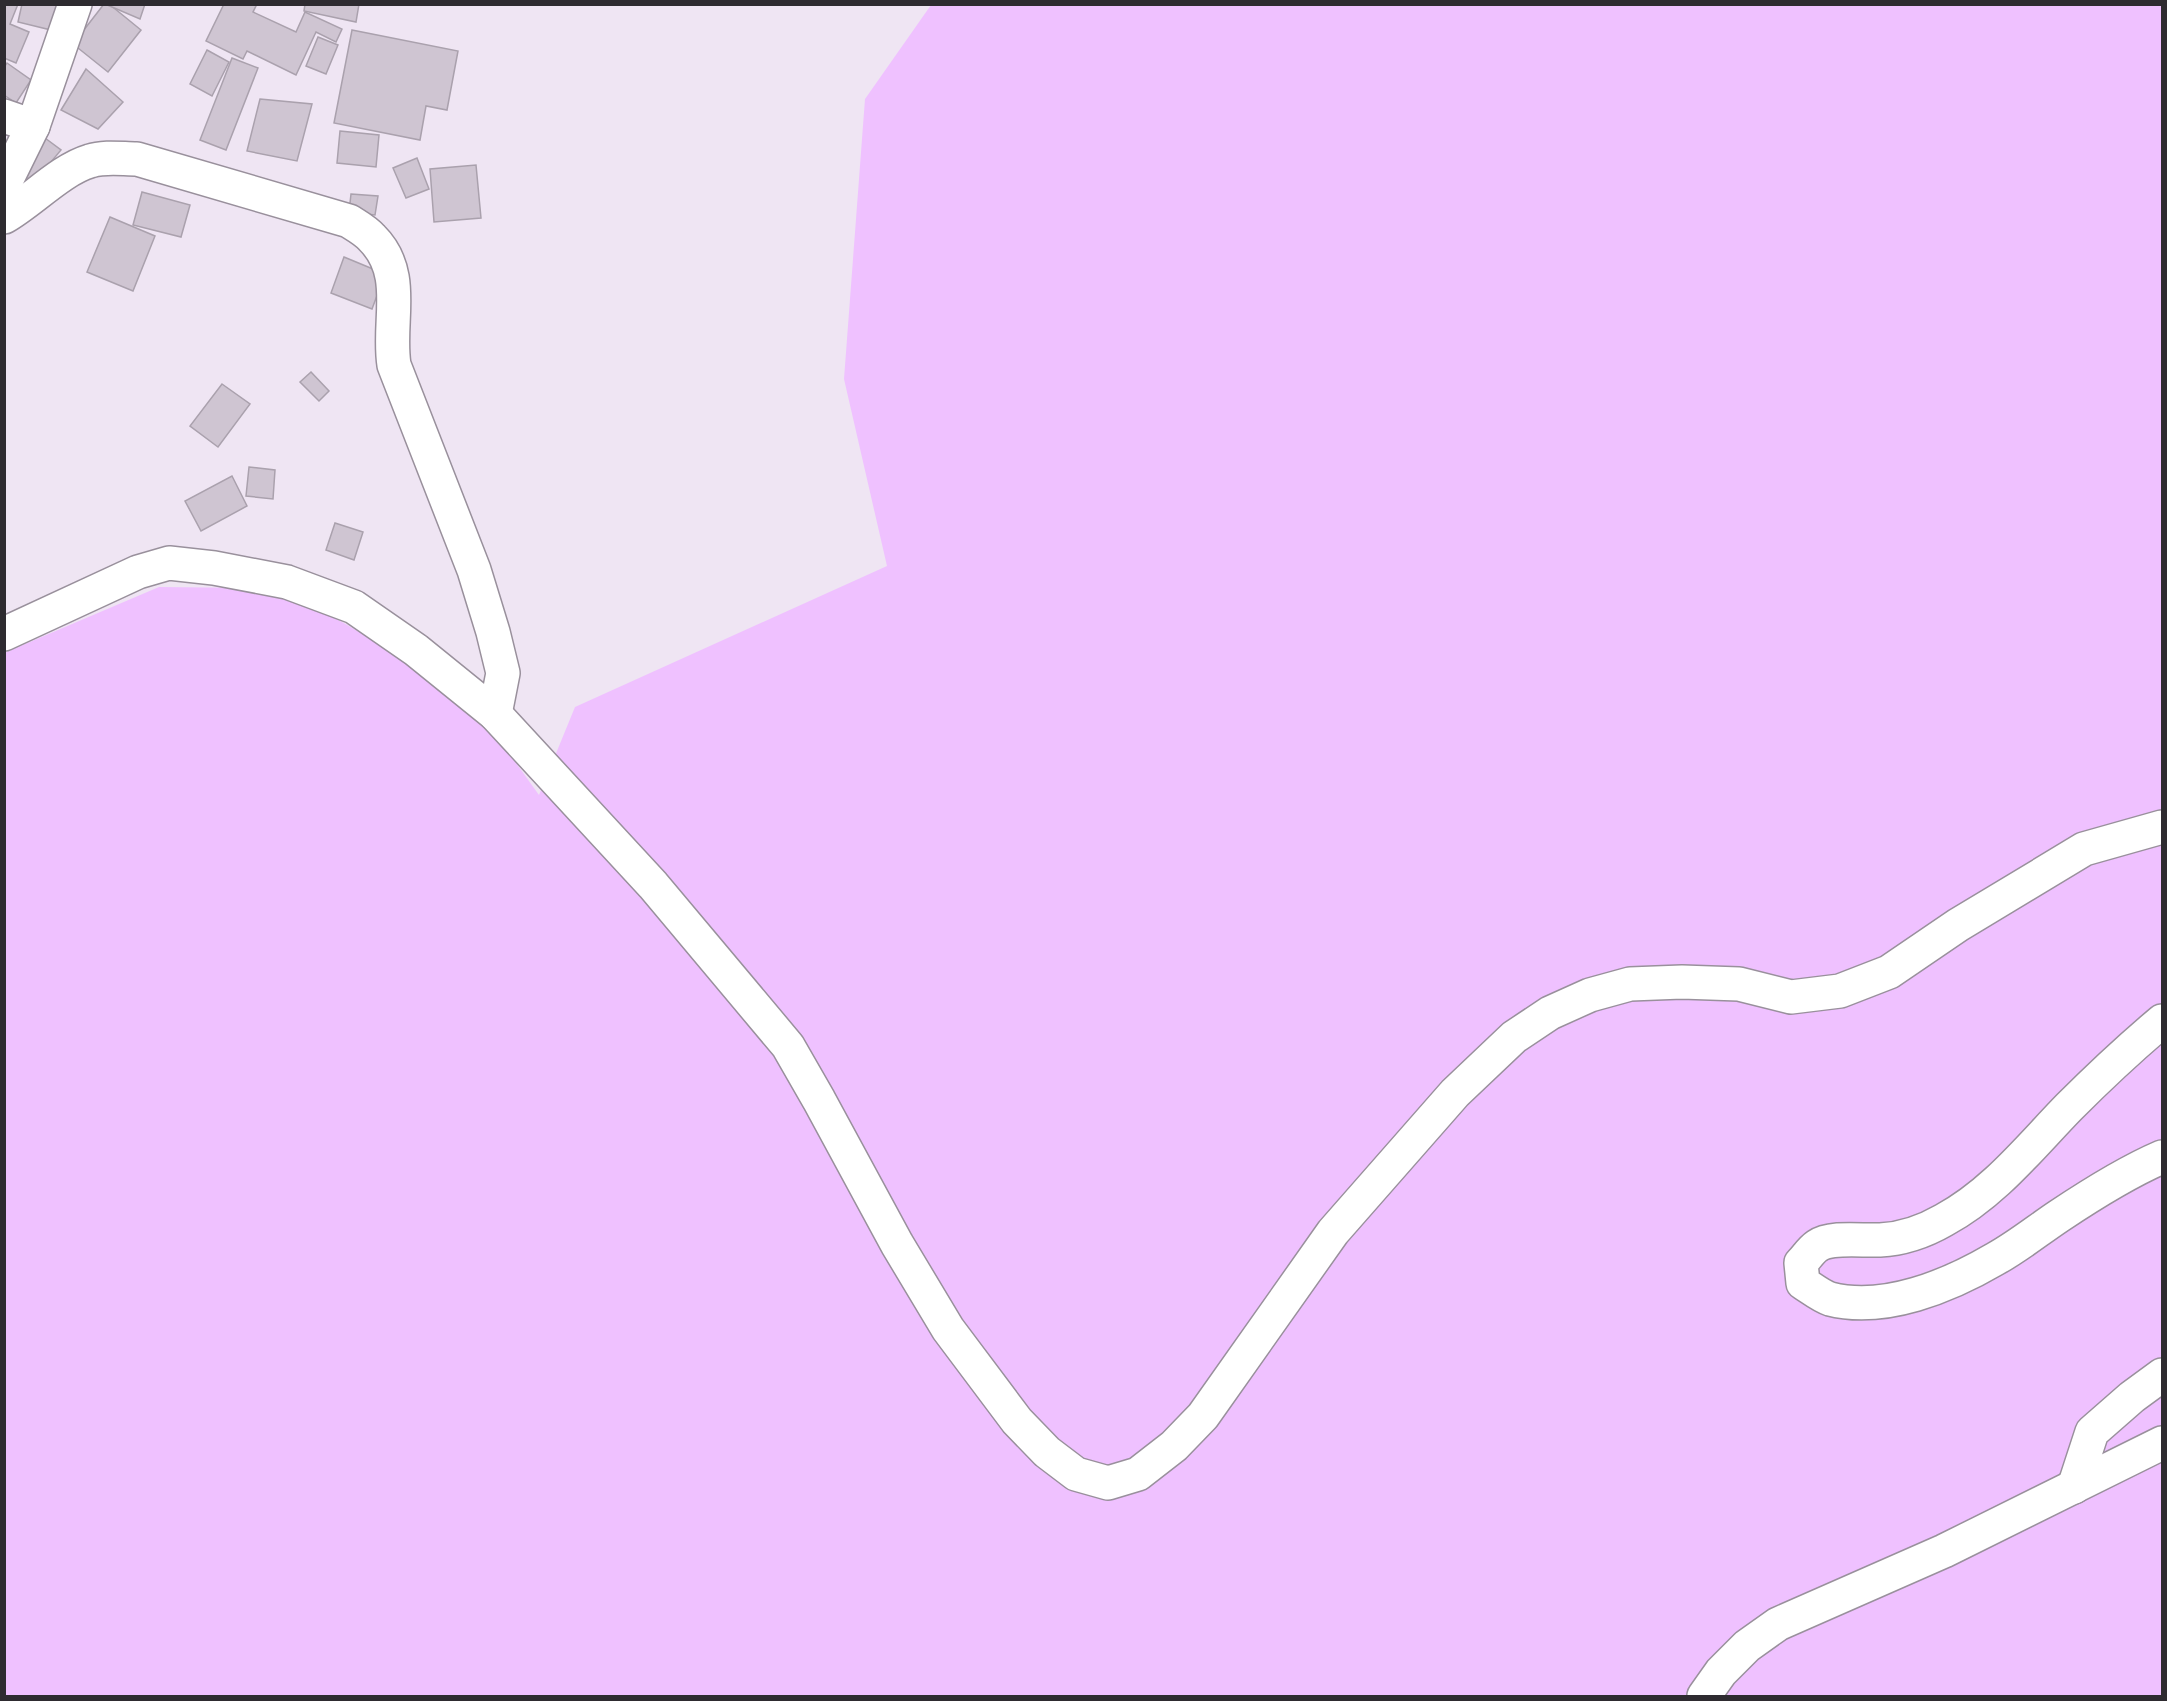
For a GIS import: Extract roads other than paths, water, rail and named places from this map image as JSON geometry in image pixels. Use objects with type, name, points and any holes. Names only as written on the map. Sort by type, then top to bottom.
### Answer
[{"type":"street","points":[[4,185],[19,121],[75,4]]},
{"type":"street","points":[[4,217],[64,175],[90,161],[111,158],[137,159],[349,221],[373,238],[389,262],[396,291],[391,347],[393,364],[474,570],[499,652],[503,673],[495,714]]},
{"type":"street","points":[[4,634],[138,572],[169,563],[214,568],[287,582],[354,607],[416,650],[495,714],[653,885],[788,1046],[897,1244],[948,1329],[1017,1421],[1047,1452],[1076,1474],[1108,1483],[1138,1473],[1174,1446],[1203,1416],[1333,1232],[1455,1093],[1514,1037],[1550,1013],[1590,995],[1630,984],[1682,982],[1739,984],[1791,997],[1840,991],[1889,972],[1958,925],[2084,849],[2163,827]]},
{"type":"street","points":[[2163,1021],[2125,1052],[2023,1156],[1976,1199],[1945,1220],[1916,1234],[1881,1240],[1846,1239],[1817,1245],[1802,1263],[1803,1283],[1828,1299],[1865,1305],[1910,1296],[1944,1284],[1995,1259],[2061,1215],[2147,1164],[2163,1157]]},
{"type":"street","points":[[2074,1487],[2092,1432],[2132,1397],[2163,1376]]},
{"type":"street","points":[[1704,1696],[1721,1672],[1747,1646],[1778,1624],[1944,1551],[2163,1443]]}]
